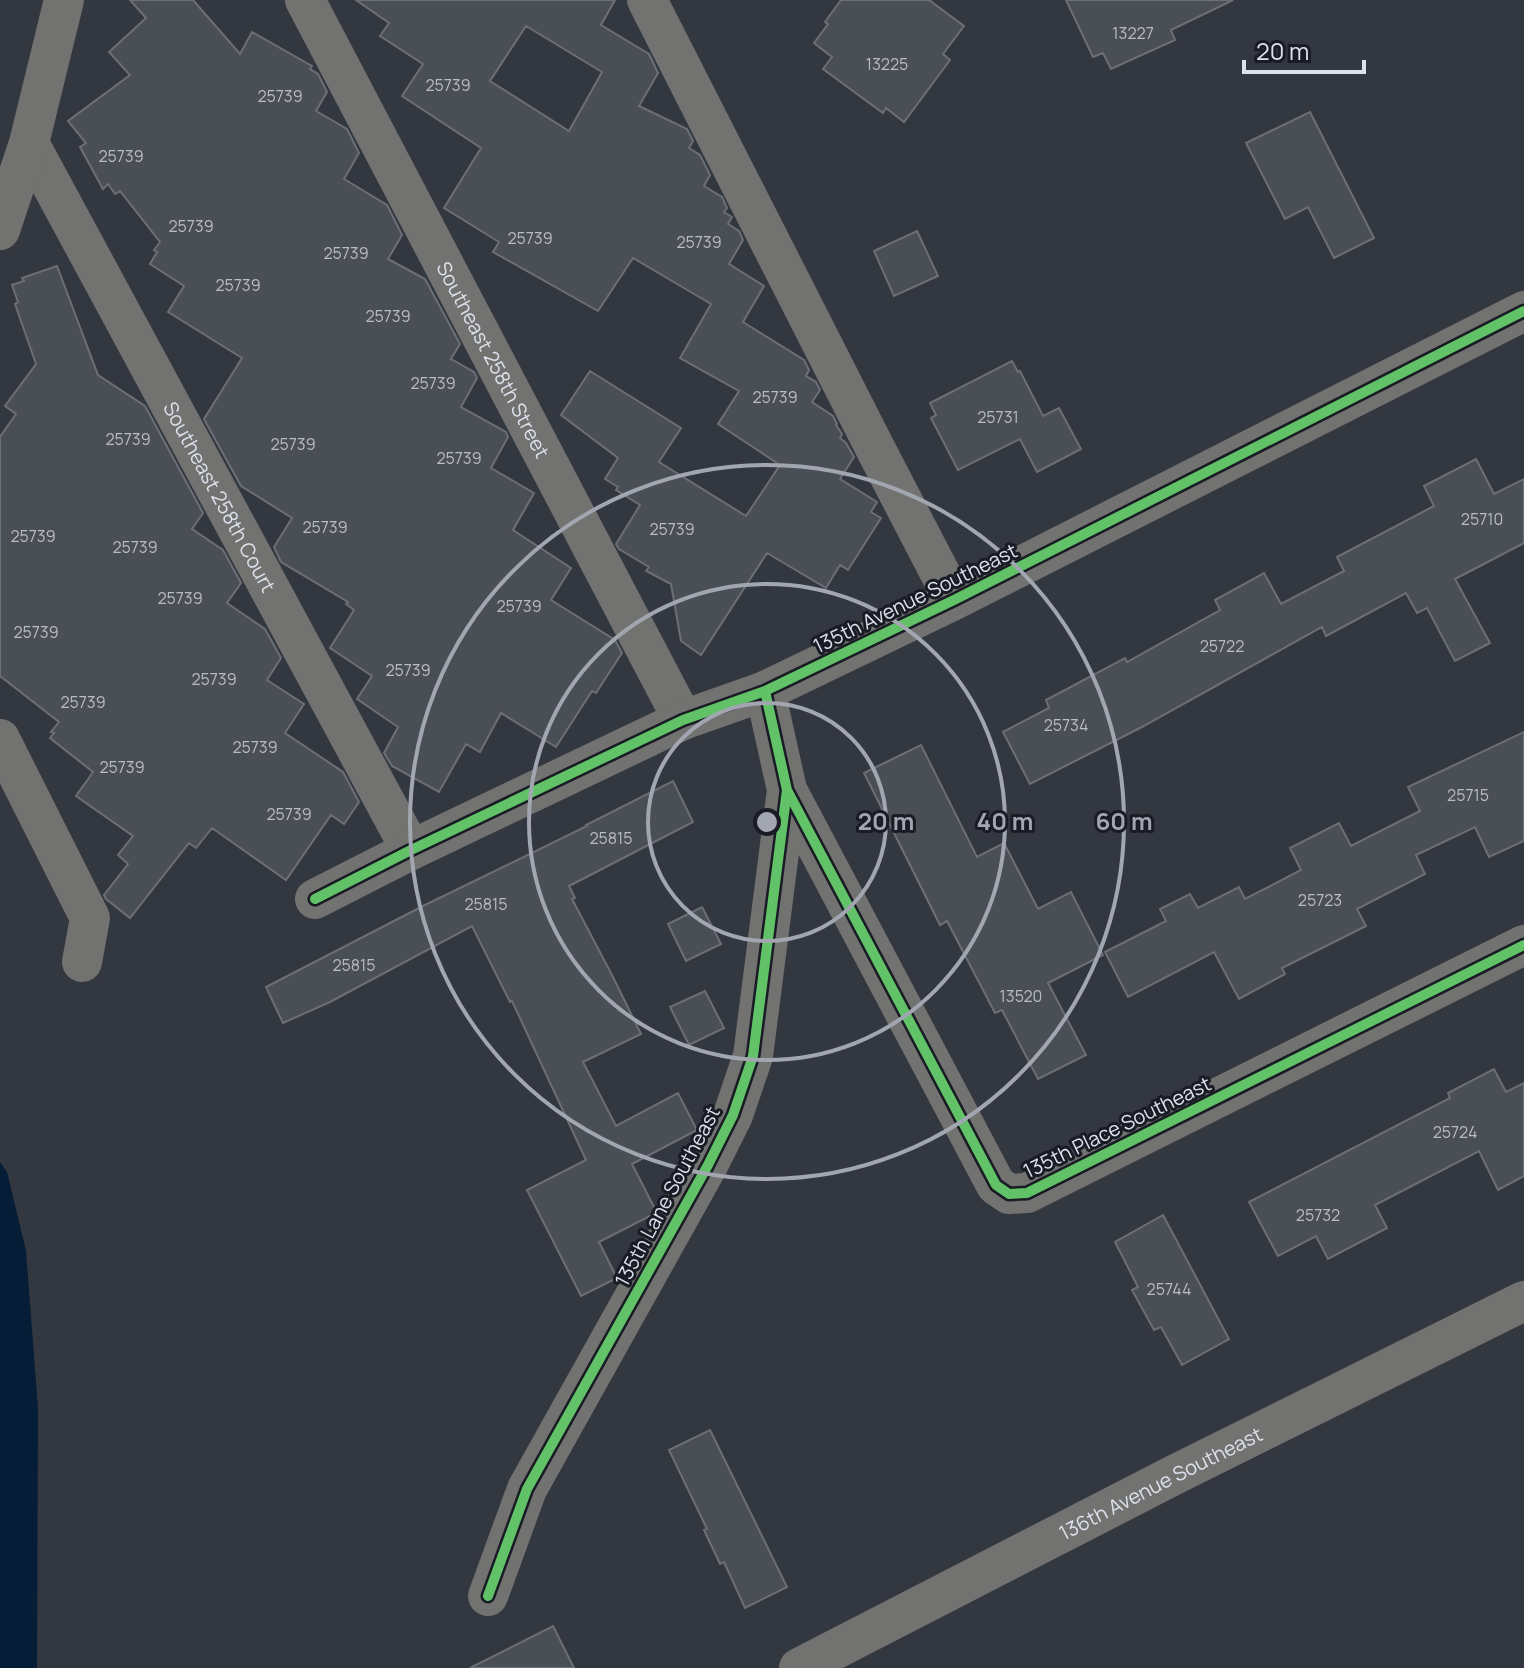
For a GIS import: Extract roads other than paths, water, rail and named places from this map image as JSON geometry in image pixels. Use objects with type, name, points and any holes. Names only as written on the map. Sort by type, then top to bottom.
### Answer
[{"type":"street","points":[[0,230],[29,143],[64,0]]},
{"type":"street","name":"Southeast 258th Street","points":[[305,0],[683,720]]},
{"type":"street","points":[[647,0],[954,600]]},
{"type":"street","name":"Southeast 258th Court","points":[[29,143],[411,850]]},
{"type":"street","name":"135th Avenue Southeast","points":[[315,899],[683,720],[765,691],[954,600],[1524,311]]},
{"type":"street","name":"135th Lane Southeast","points":[[488,1596],[527,1489],[708,1165],[733,1115],[753,1056],[787,790],[765,691]]},
{"type":"street","points":[[0,739],[90,918],[82,962]]},
{"type":"street","name":"135th Place Southeast","points":[[787,790],[996,1185],[1009,1194],[1027,1193],[1524,945]]},
{"type":"street","name":"136th Avenue Southeast","points":[[799,1668],[1176,1474],[1524,1301]]},
{"type":"water","points":[[0,1162],[7,1172],[26,1251],[38,1408],[37,1668],[0,1668]]}]
